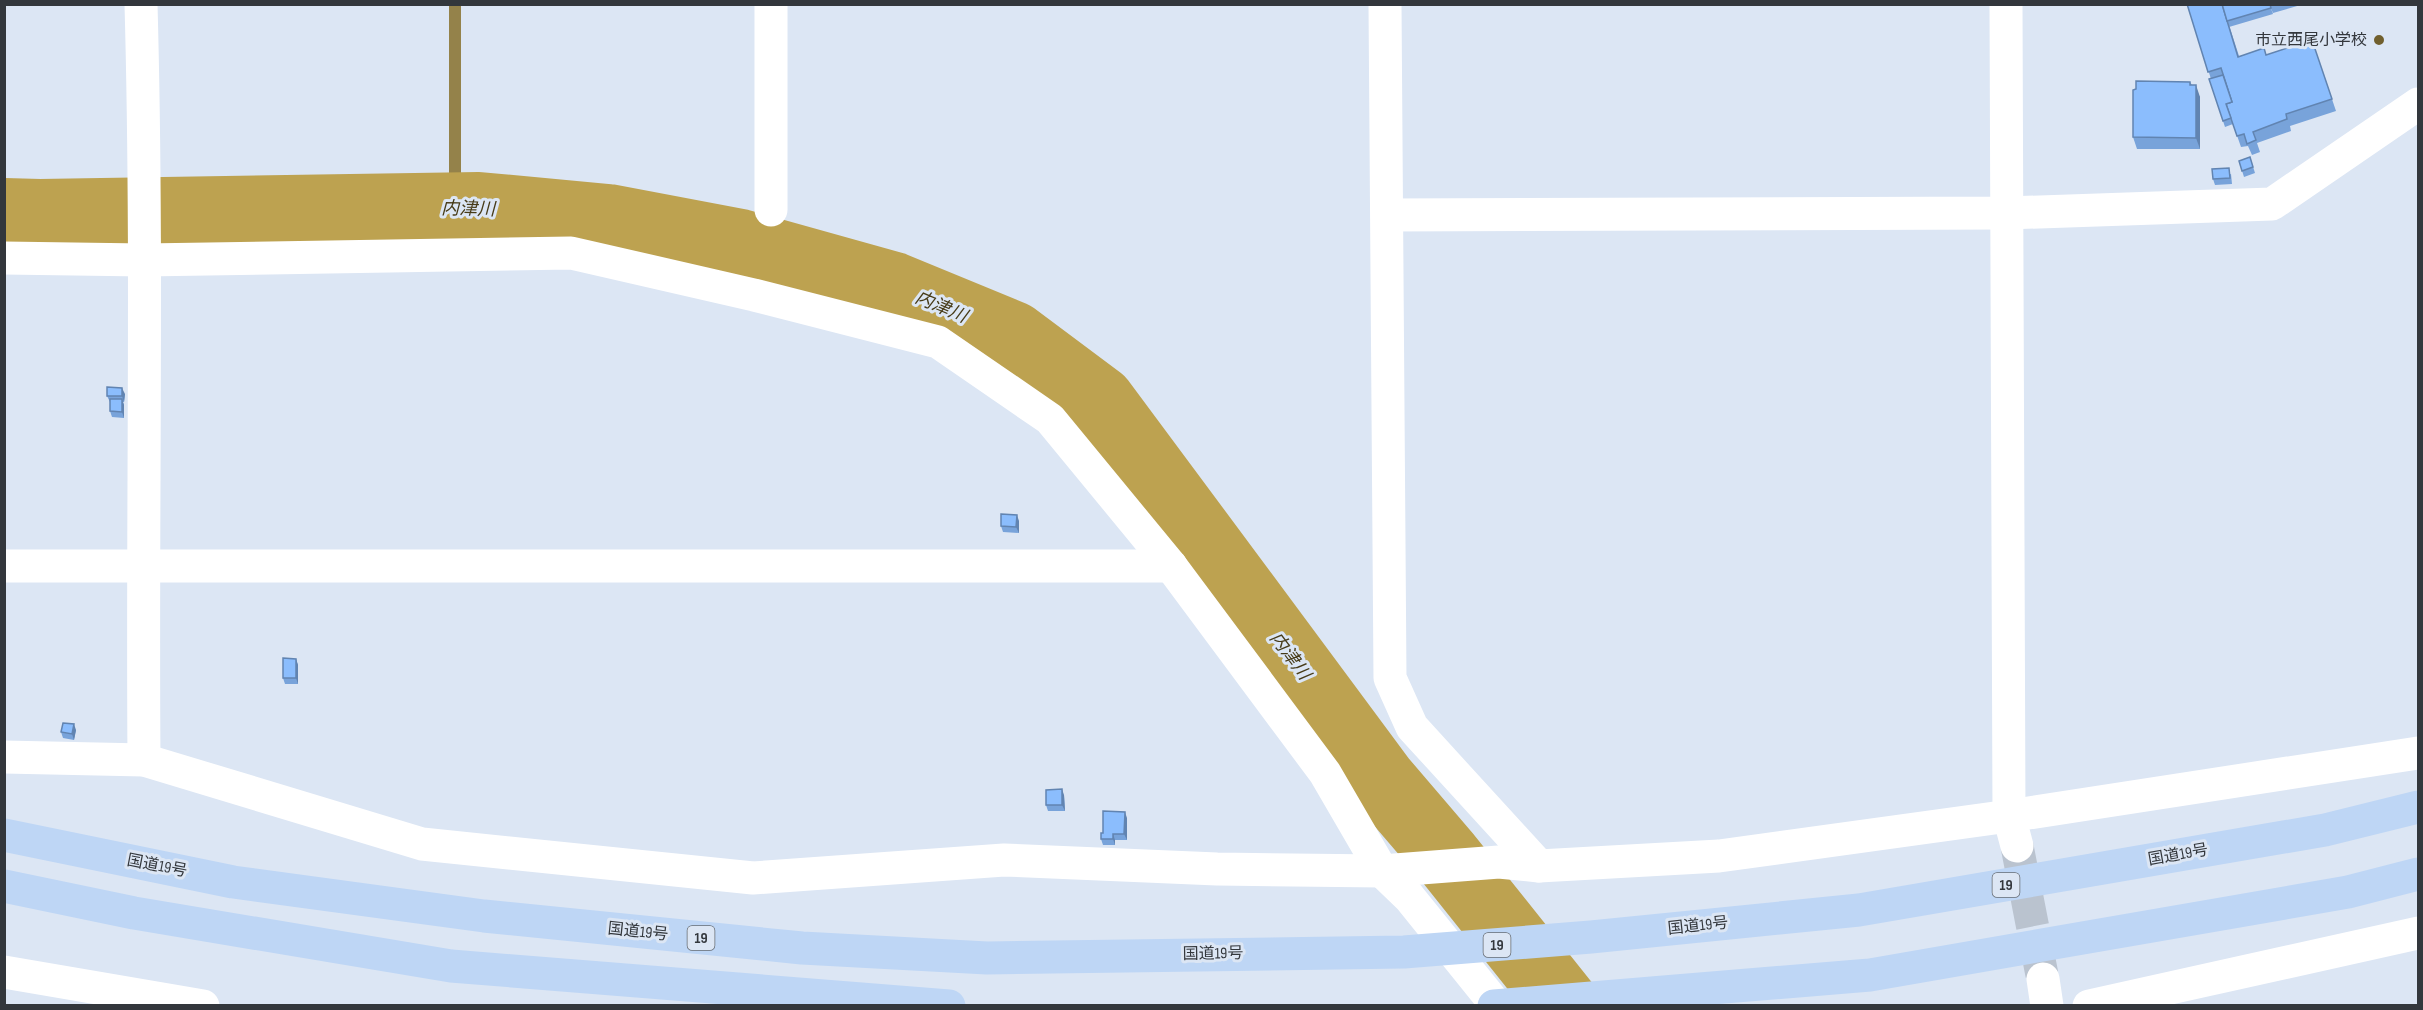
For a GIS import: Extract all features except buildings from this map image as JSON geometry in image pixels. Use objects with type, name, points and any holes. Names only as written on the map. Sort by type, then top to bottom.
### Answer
[{"type":"highway","name":"国道19号","points":[[4,836],[256,885],[484,916],[802,948],[987,958],[1404,952],[1590,937],[1859,910],[2325,830],[2418,807]]},
{"type":"highway","points":[[1496,1005],[1870,975],[2348,892],[2418,874]]},
{"type":"highway","points":[[4,885],[134,913],[451,966],[949,1005]]},
{"type":"street","points":[[141,4],[145,159],[142,565],[144,760]]},
{"type":"street","points":[[771,4],[771,210]]},
{"type":"street","points":[[1385,4],[1390,678],[1412,728],[1539,866]]},
{"type":"street","points":[[2006,4],[2013,831]]},
{"type":"street","points":[[1388,214],[2007,213],[2272,204],[2418,104]]},
{"type":"street","points":[[4,258],[144,260],[571,253],[754,295],[938,342],[1050,419],[1171,566],[1325,773],[1382,871],[1409,897],[1496,1005]]},
{"type":"street","points":[[4,566],[1171,566]]},
{"type":"street","points":[[4,757],[144,760],[422,844],[753,878],[1004,860],[1218,869],[1382,871],[1499,862],[1539,866],[1719,856],[2013,831],[2418,753]]},
{"type":"street","points":[[2089,1005],[2418,933]]},
{"type":"street","points":[[4,972],[203,1005]]},
{"type":"waterway","points":[[455,4],[455,177],[479,207]]},
{"type":"waterway","name":"内津川","points":[[4,213],[479,207],[608,219],[740,244],[894,287],[1013,336],[1100,401],[1382,781],[1447,857],[1566,1006]]},
{"type":"tunnel","points":[[2017,846],[2042,975]]},
{"type":"place","name":"市立西尾小学校","points":[[2379,40]]}]
